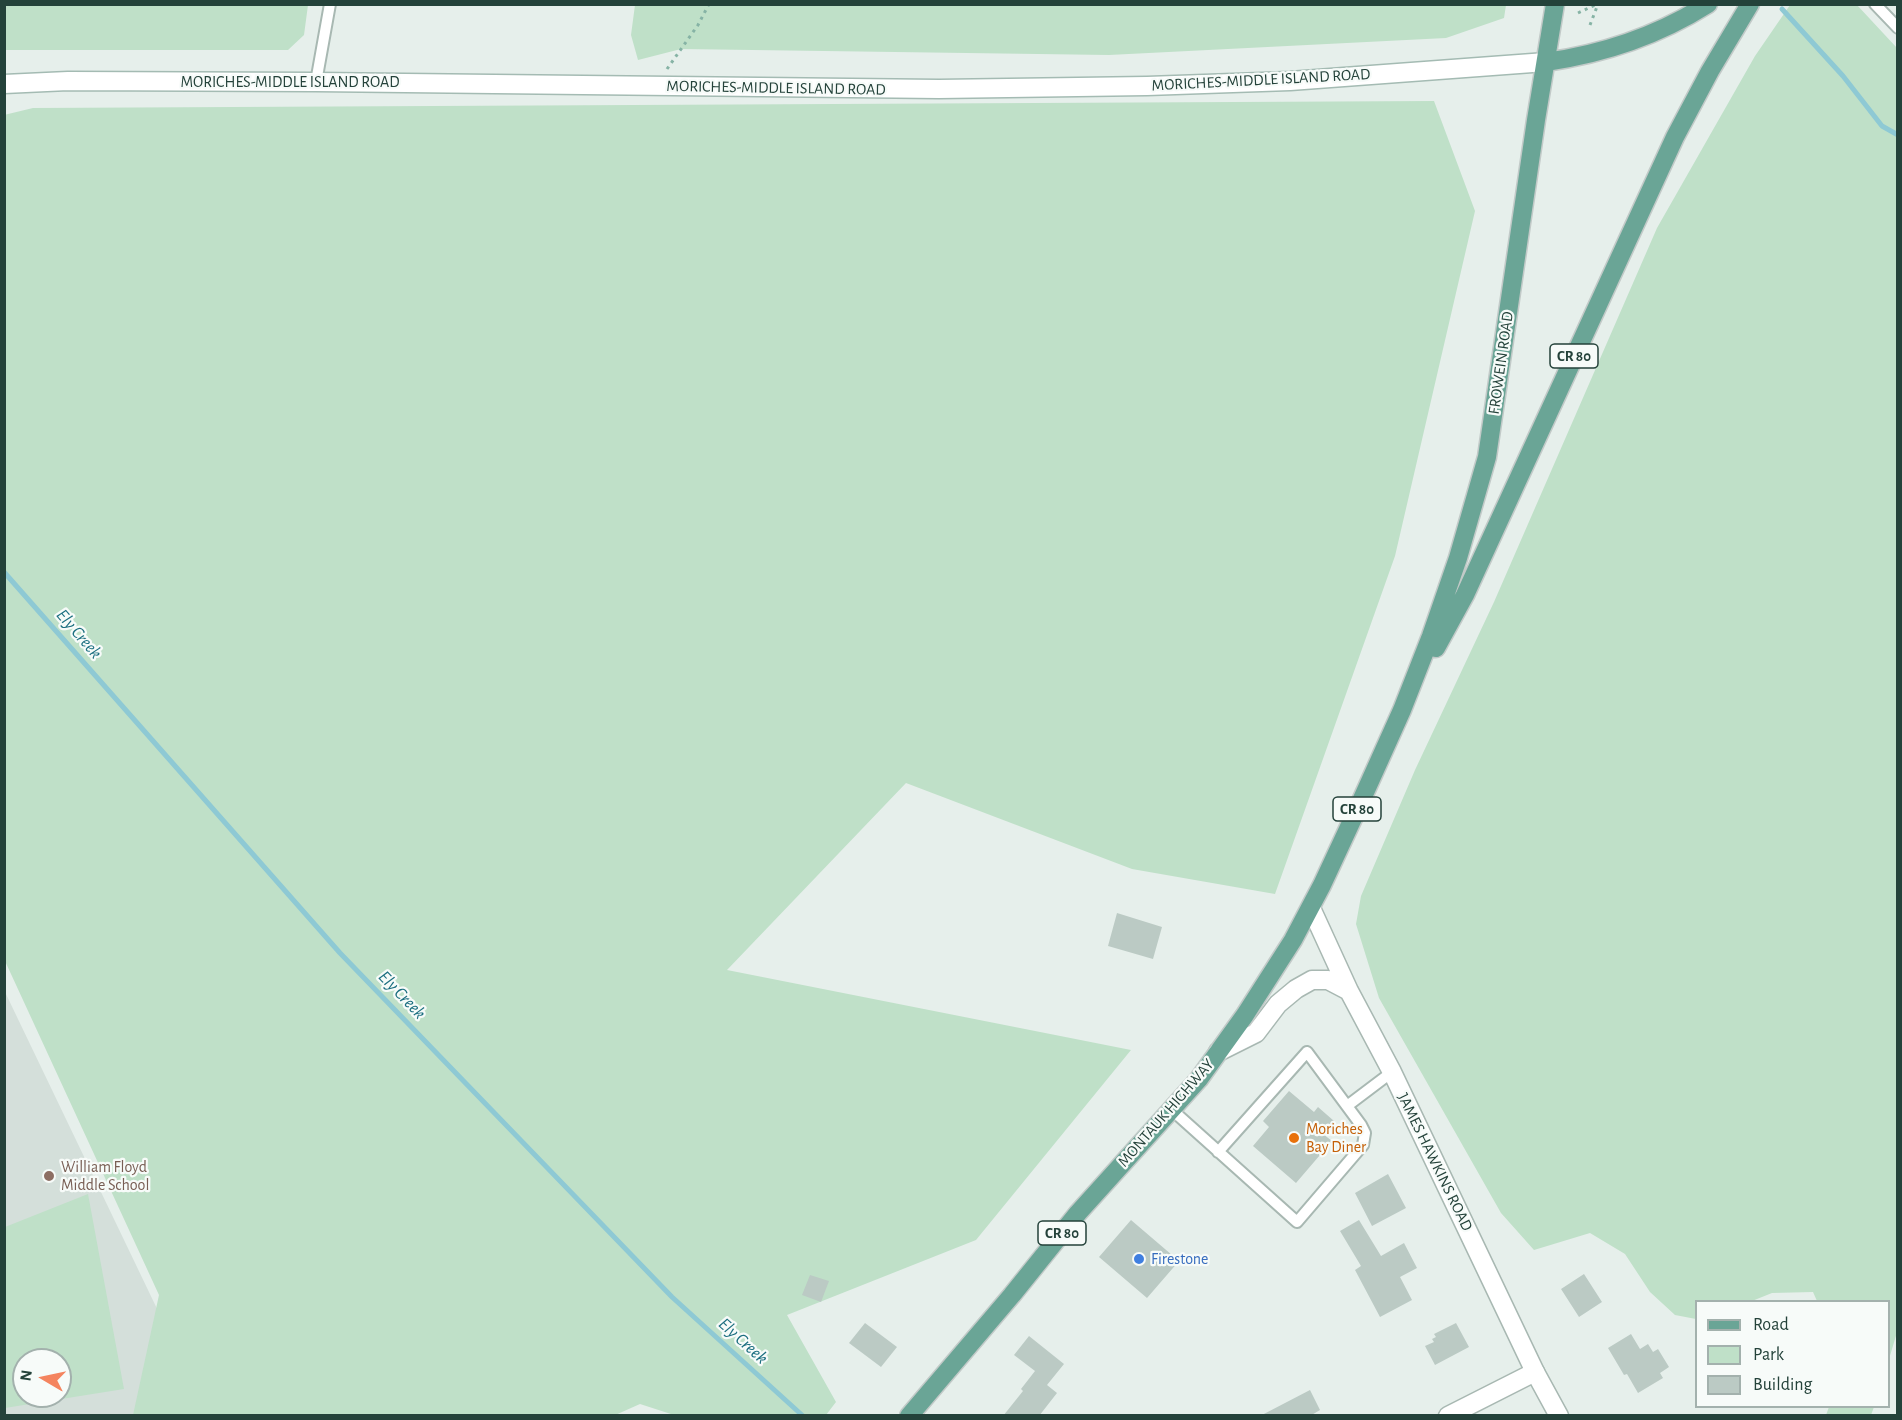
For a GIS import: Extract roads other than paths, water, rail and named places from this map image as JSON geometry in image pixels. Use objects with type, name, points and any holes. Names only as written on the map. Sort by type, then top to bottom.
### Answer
[{"type":"main road","name":"FROWEIN ROAD","points":[[1402,710],[1451,578],[1487,457],[1555,4]]},
{"type":"main road","points":[[1546,62],[1591,54],[1637,39],[1683,19],[1708,4]]},
{"type":"main road","name":"CR 80","points":[[1402,710],[1465,596],[1675,137],[1710,71],[1750,4]]},
{"type":"main road","name":"MORICHES-MIDDLE ISLAND ROAD","points":[[4,84],[68,81],[316,82],[799,89],[1126,86],[1290,81],[1546,62]]},
{"type":"main road","name":"MONTAUK HIGHWAY","points":[[909,1416],[1078,1213],[1199,1079],[1218,1052],[1293,940],[1311,908],[1402,710]]},
{"type":"main road","name":"JAMES HAWKINS ROAD","points":[[1311,908],[1349,991],[1392,1072],[1535,1372],[1559,1416]]},
{"type":"main road","points":[[1218,1052],[1256,1033],[1278,1004],[1296,988],[1312,980],[1328,980],[1349,991]]},
{"type":"main road","points":[[1448,1416],[1535,1372]]},
{"type":"lane","points":[[316,82],[330,4]]},
{"type":"lane","points":[[1875,4],[1898,28]]},
{"type":"lane","points":[[1171,1109],[1218,1152],[1298,1222],[1363,1145],[1365,1133],[1306,1052],[1218,1152]]},
{"type":"lane","points":[[1347,1106],[1392,1072]]},
{"type":"waterway","points":[[1782,9],[1843,76],[1882,126],[1898,135]]},
{"type":"waterway","name":"Ely Creek","points":[[4,572],[340,953],[672,1297],[803,1416]]},
{"type":"place","name":"Moriches Bay Diner","points":[[1294,1138]]},
{"type":"place","name":"William Floyd Middle School","points":[[49,1176]]},
{"type":"place","name":"Firestone","points":[[1139,1259]]}]
